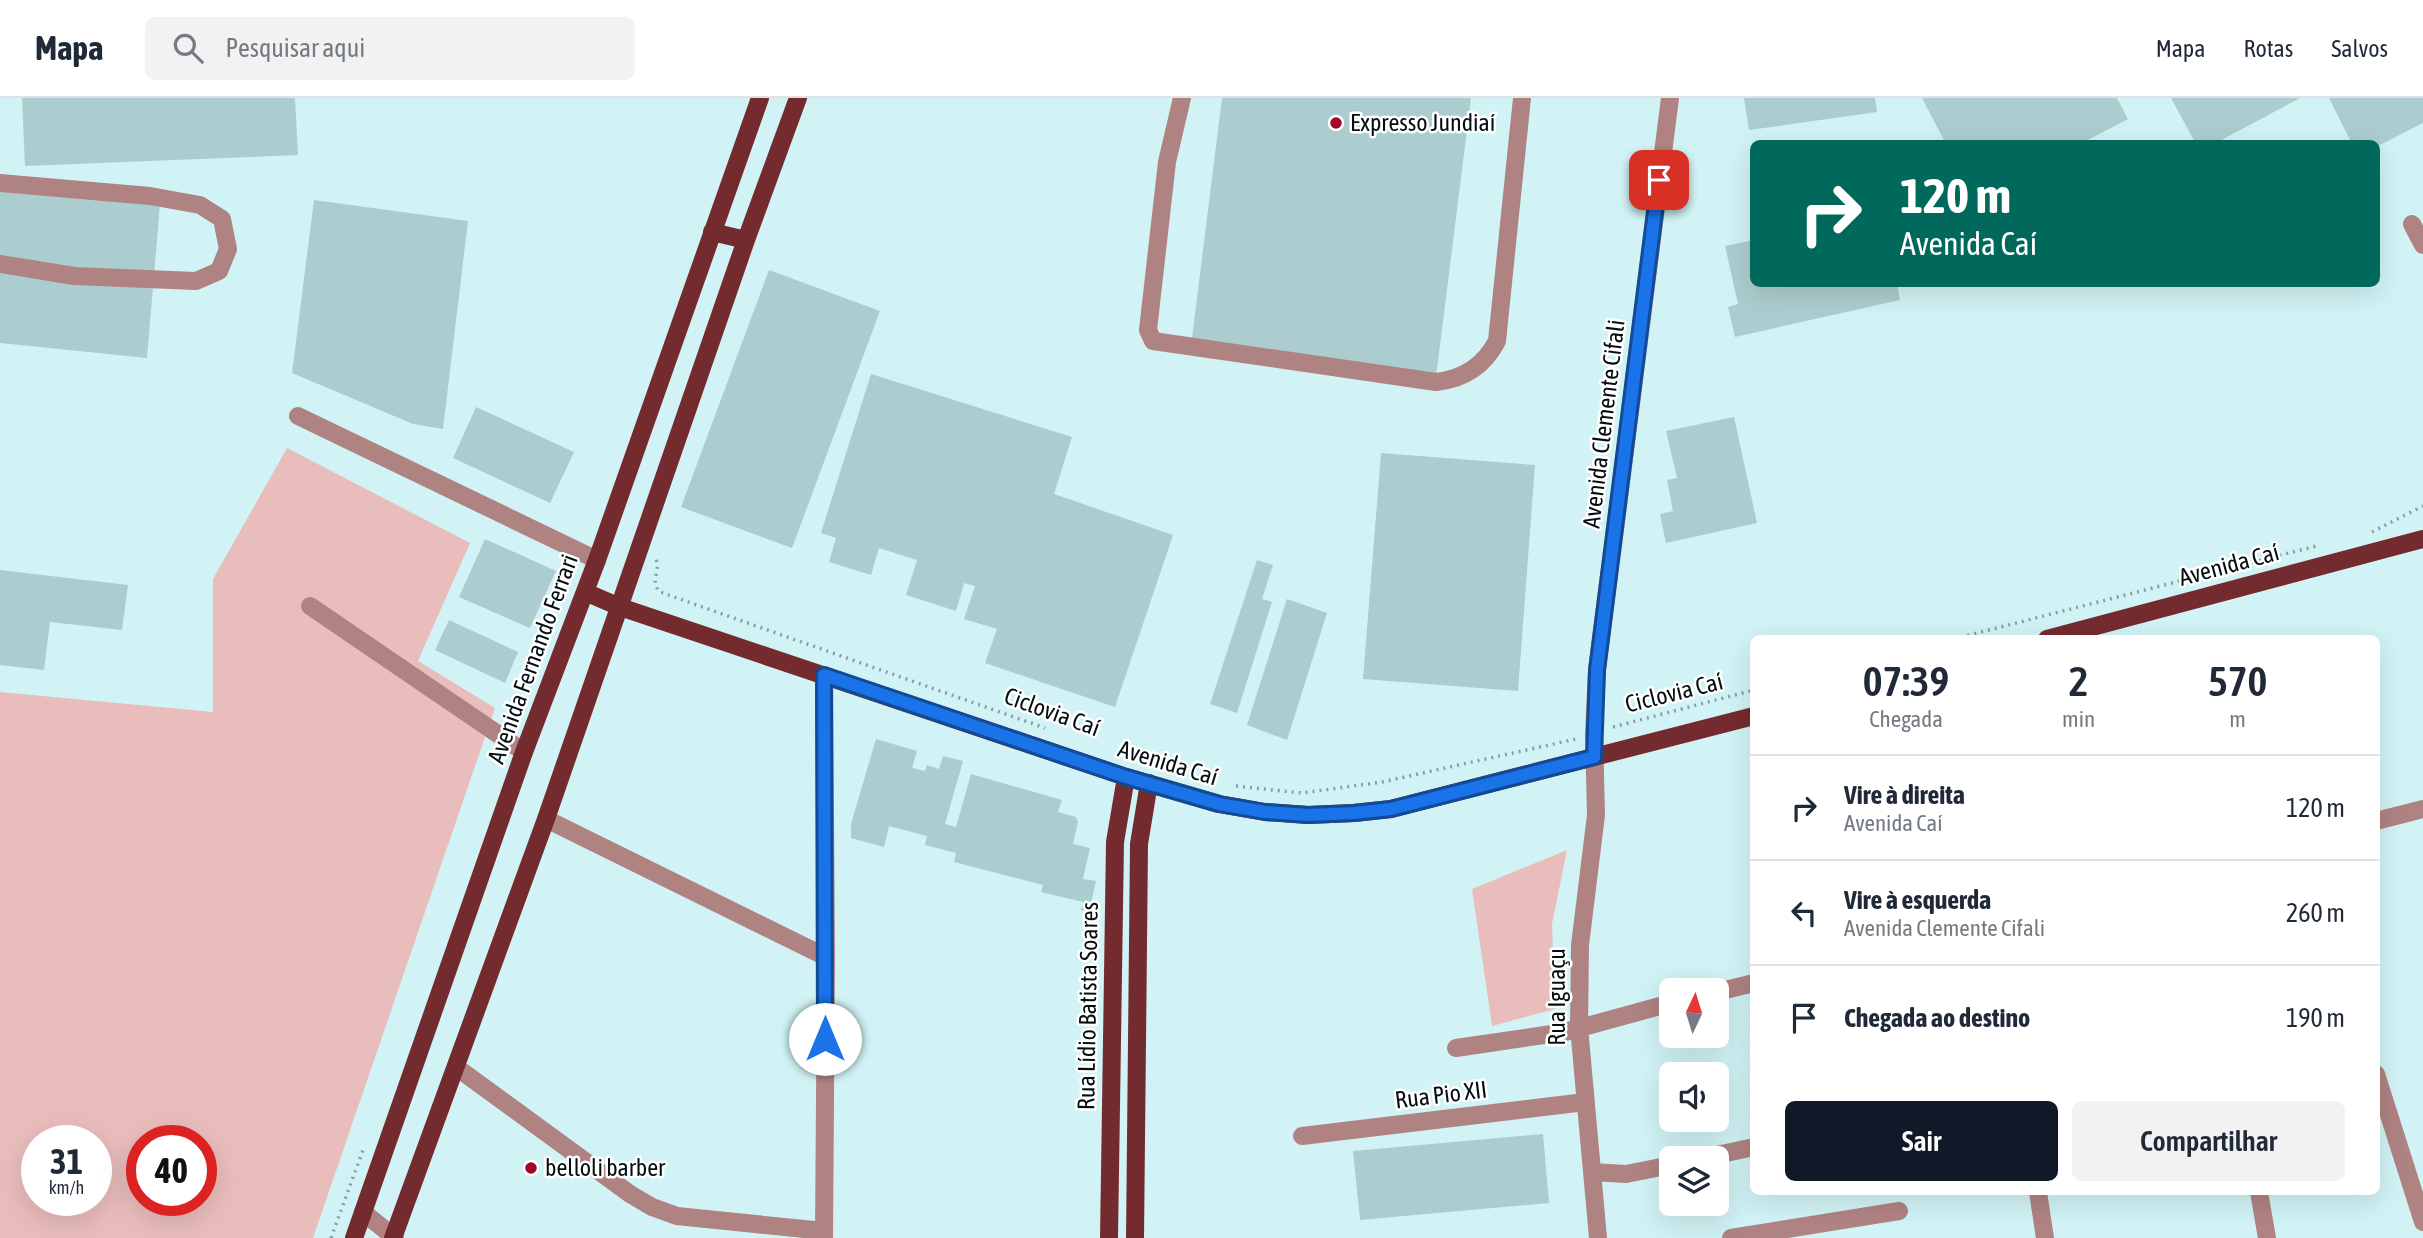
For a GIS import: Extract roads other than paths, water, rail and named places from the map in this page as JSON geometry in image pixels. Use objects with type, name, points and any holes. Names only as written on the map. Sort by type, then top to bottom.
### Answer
[{"type":"main road","name":"Avenida Fernando Ferrari","points":[[354,1238],[524,752],[597,560],[760,98]]},
{"type":"main road","points":[[394,1238],[546,819],[746,240],[798,98]]},
{"type":"main road","points":[[712,232],[746,240]]},
{"type":"main road","name":"Avenida Caí","points":[[2062,635],[2423,539]]},
{"type":"main road","name":"Avenida Caí","points":[[585,592],[620,607],[1126,777],[1219,804],[1265,812],[1308,815],[1391,809],[1750,717]]},
{"type":"main road","name":"Rua Lídio Batista Soares","points":[[1109,1238],[1115,842],[1126,777]]},
{"type":"main road","name":"Rua Lídio Batista Soares","points":[[1135,1238],[1139,844],[1149,783]]},
{"type":"main road","points":[[1114,940],[1138,940]]},
{"type":"street","points":[[1182,98],[1167,162],[1148,330],[1153,341],[1436,382],[1455,380],[1473,370],[1490,355],[1497,341],[1522,98]]},
{"type":"street","name":"Avenida Clemente Cifali","points":[[1594,757],[1599,657],[1670,98]]},
{"type":"street","points":[[0,183],[150,196],[200,205],[222,219],[228,249],[219,271],[196,281],[74,276],[0,264]]},
{"type":"street","points":[[2412,224],[2423,245]]},
{"type":"street","points":[[298,416],[597,560]]},
{"type":"street","points":[[310,606],[524,752]]},
{"type":"street","points":[[456,1067],[630,1194],[652,1207],[677,1216],[824,1234],[824,675]]},
{"type":"street","name":"Rua Iguaçu","points":[[1594,757],[1596,815],[1580,945],[1579,1027],[1598,1238]]},
{"type":"street","points":[[2380,820],[2423,809]]},
{"type":"street","points":[[546,819],[826,957]]},
{"type":"street","points":[[1729,989],[1750,984]]},
{"type":"street","points":[[1457,1048],[1565,1032],[1659,1006]]},
{"type":"street","points":[[2380,1087],[2423,1222]]},
{"type":"street","name":"Rua Pio XII","points":[[1302,1136],[1585,1102]]},
{"type":"street","points":[[1729,1152],[1750,1148]]},
{"type":"street","points":[[1592,1172],[1626,1174],[1659,1167]]},
{"type":"street","points":[[2038,1195],[2045,1238]]},
{"type":"street","points":[[2260,1195],[2267,1238]]},
{"type":"street","points":[[1731,1238],[1899,1211]]},
{"type":"street","points":[[363,1212],[394,1238]]},
{"type":"place","name":"Expresso Jundiaí","points":[[1336,123]]},
{"type":"place","name":"belloli barber","points":[[531,1168]]}]
